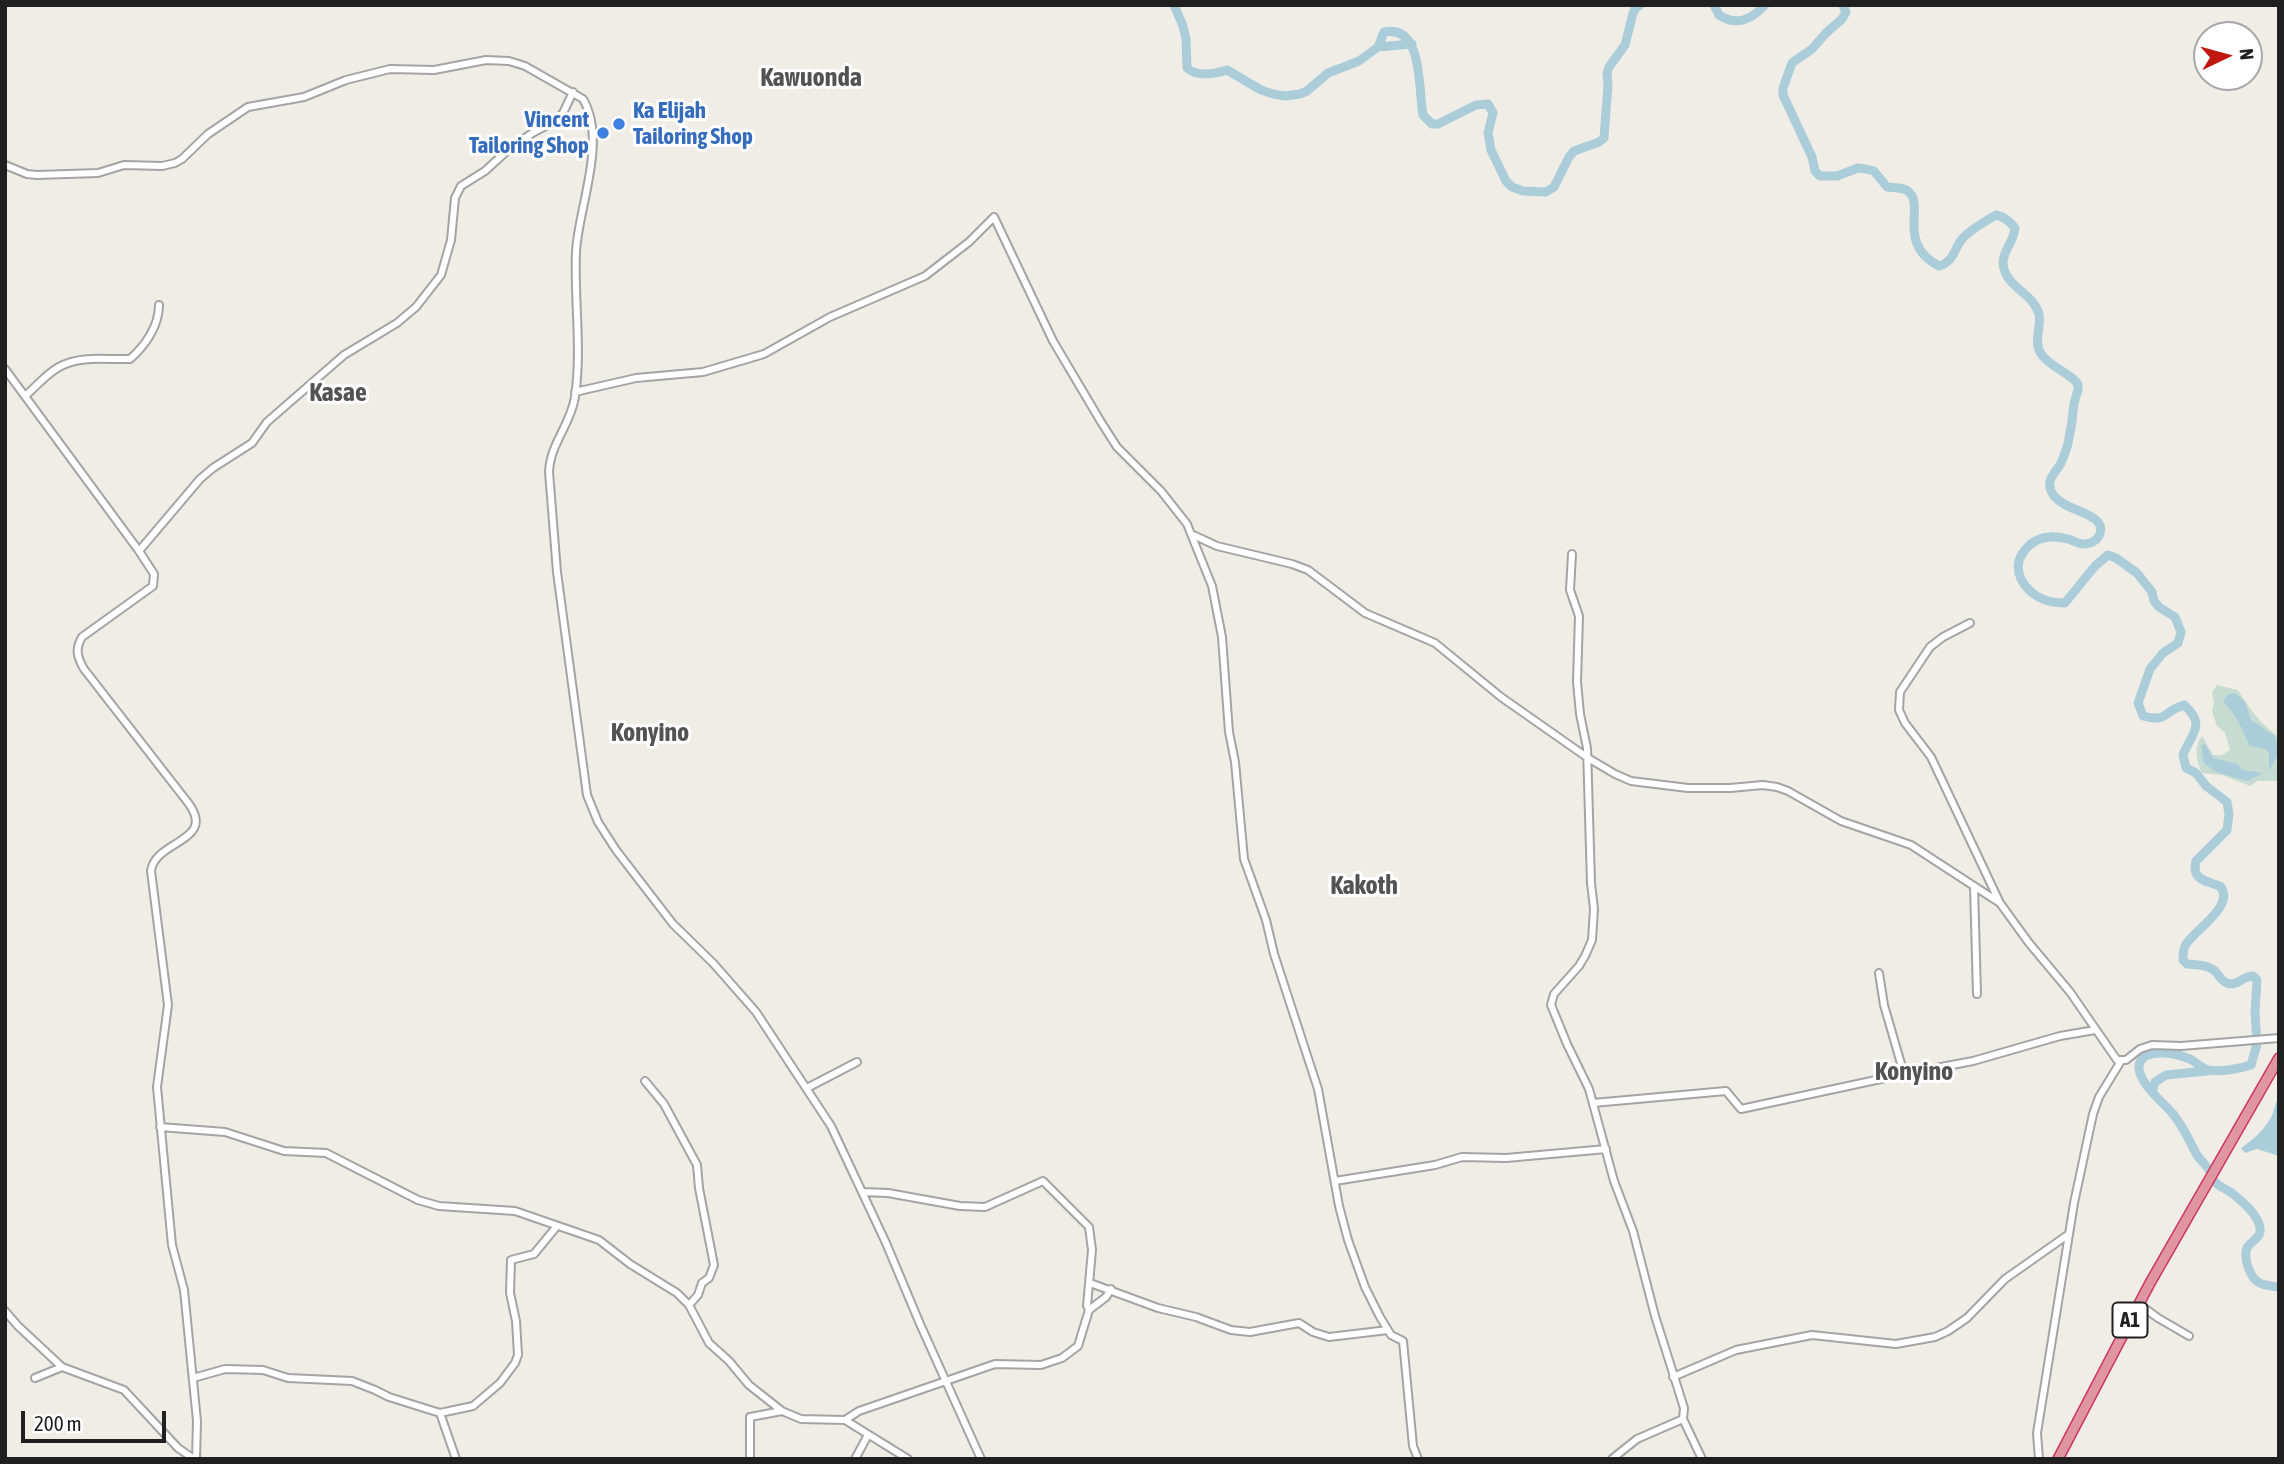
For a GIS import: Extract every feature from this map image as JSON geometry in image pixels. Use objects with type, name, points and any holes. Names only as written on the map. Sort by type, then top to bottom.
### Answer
[{"type":"highway","name":"A1","points":[[2058,1459],[2139,1304],[2279,1058]]},
{"type":"street","points":[[5,165],[37,175],[98,173],[124,165],[162,166],[182,159],[208,134],[248,107],[304,97],[346,80],[390,69],[435,70],[477,61],[497,60],[525,66],[583,99],[587,106],[592,144],[590,174],[576,248],[579,360],[570,412],[550,456],[549,472],[557,572],[581,758],[590,806],[615,849],[673,924],[742,995],[831,1126],[981,1459]]},
{"type":"street","points":[[139,551],[213,468],[253,443],[267,422],[344,355],[397,323],[416,307],[441,275],[451,240],[456,193],[461,186],[517,143],[555,121],[573,92]]},
{"type":"street","points":[[575,392],[636,378],[703,372],[764,354],[830,317],[925,276],[969,242],[994,216],[1053,341],[1123,455],[1161,491],[1187,524],[1212,586],[1222,637],[1229,732],[1235,762],[1244,859],[1266,920],[1274,954],[1318,1089],[1348,1240],[1365,1287],[1388,1330],[1393,1337],[1403,1341],[1413,1446],[1418,1459]]},
{"type":"street","points":[[25,396],[59,366],[95,358],[130,359],[144,346],[159,315],[159,305]]},
{"type":"street","points":[[5,369],[154,574],[153,586],[82,637],[77,651],[84,669],[189,804],[197,819],[192,831],[152,864],[168,1005],[157,1078],[160,1127],[172,1245],[184,1290],[197,1421],[195,1459],[177,1448],[124,1390],[62,1367],[5,1311]]},
{"type":"street","points":[[1191,534],[1217,546],[1308,570],[1366,613],[1435,643],[1501,697],[1588,758],[1623,777],[1653,784],[1704,789],[1763,786],[1788,791],[1841,821],[1911,845],[2000,903]]},
{"type":"street","points":[[1572,554],[1570,590],[1579,617],[1577,682],[1588,758],[1594,909],[1592,940],[1579,966],[1554,994],[1551,1005],[1585,1078],[1684,1408],[1683,1419],[1702,1459]]},
{"type":"street","points":[[1970,623],[1930,647],[1900,692],[1899,710],[1905,723],[1931,757],[2010,919],[2070,992],[2113,1055],[2121,1061]]},
{"type":"street","points":[[1974,886],[1977,994]]},
{"type":"street","points":[[1879,973],[1884,1005],[1904,1074]]},
{"type":"street","points":[[1593,1103],[1726,1091],[1741,1109],[1973,1061],[2060,1036],[2095,1030]]},
{"type":"street","points":[[2039,1459],[2037,1433],[2069,1234],[2093,1114],[2099,1097],[2121,1061],[2145,1046],[2279,1038]]},
{"type":"street","points":[[807,1088],[857,1062]]},
{"type":"street","points":[[645,1081],[664,1104],[697,1165],[714,1265],[709,1278],[702,1283],[698,1295],[688,1304]]},
{"type":"street","points":[[160,1127],[225,1132],[284,1151],[326,1153],[418,1200],[439,1206],[516,1211],[599,1240],[630,1264],[677,1293],[688,1304],[709,1343],[749,1385],[782,1411],[802,1419],[845,1420],[908,1459]]},
{"type":"street","points":[[1335,1181],[1435,1165],[1462,1157],[1506,1158],[1606,1149]]},
{"type":"street","points":[[845,1420],[859,1411],[995,1364],[1041,1365],[1062,1358],[1078,1346],[1089,1310],[1087,1306],[1092,1250],[1090,1227],[1043,1181],[985,1207],[863,1192]]},
{"type":"street","points":[[193,1378],[225,1368],[263,1370],[288,1378],[352,1381],[389,1397],[440,1413],[473,1406],[500,1382],[518,1355],[516,1321],[510,1293],[511,1260],[534,1254],[558,1226]]},
{"type":"street","points":[[1673,1377],[1736,1350],[1812,1335],[1896,1344],[1935,1336],[1967,1318],[2005,1279],[2069,1234]]},
{"type":"street","points":[[1090,1283],[1158,1308],[1196,1317],[1231,1330],[1251,1332],[1299,1323],[1313,1332],[1329,1337],[1388,1330]]},
{"type":"street","points":[[1089,1310],[1106,1297],[1111,1289]]},
{"type":"street","points":[[2139,1304],[2189,1336]]},
{"type":"street","points":[[35,1378],[62,1367]]},
{"type":"street","points":[[750,1459],[750,1418],[782,1411]]},
{"type":"street","points":[[440,1413],[456,1459]]},
{"type":"street","points":[[1612,1459],[1637,1439],[1683,1419]]},
{"type":"street","points":[[856,1459],[868,1435]]},
{"type":"green space","points":[[2217,685],[2238,690],[2256,716],[2279,737],[2279,781],[2257,781],[2250,786],[2222,775],[2202,773],[2197,750],[2202,736],[2213,755],[2222,755],[2230,750],[2225,733],[2217,726],[2212,711],[2212,692]]},
{"type":"water","points":[[2235,693],[2245,702],[2251,720],[2275,736],[2279,752],[2269,771],[2269,754],[2266,749],[2250,746],[2236,717],[2223,702],[2227,695]]},
{"type":"water","points":[[2205,744],[2213,758],[2237,764],[2243,770],[2263,773],[2247,781],[2216,772],[2204,763],[2201,745]]},
{"type":"water","points":[[2279,1097],[2279,1156],[2257,1149],[2245,1153],[2241,1148],[2267,1124]]},
{"type":"waterway","points":[[1174,5],[1186,39],[1187,68],[1201,74],[1227,70],[1261,90],[1285,96],[1307,91],[1328,73],[1359,61],[1378,47],[1384,32],[1397,32],[1406,38],[1413,48],[1423,115],[1432,124],[1438,124],[1476,105],[1488,104],[1493,113],[1488,133],[1491,150],[1506,181],[1512,187],[1523,191],[1546,192],[1554,187],[1574,151],[1604,138],[1607,73],[1625,45],[1633,13],[1640,5]]},
{"type":"waterway","points":[[1714,5],[1719,15],[1738,21],[1755,14],[1765,5]]},
{"type":"waterway","points":[[1843,5],[1846,12],[1842,19],[1812,49],[1792,63],[1783,88],[1783,95],[1812,157],[1815,171],[1820,176],[1837,176],[1858,168],[1866,169],[1874,171],[1887,187],[1907,190],[1913,199],[1918,247],[1939,266],[1951,258],[1963,238],[1974,229],[1996,215],[2007,220],[2015,228],[2003,258],[2008,278],[2036,306],[2040,319],[2037,340],[2042,355],[2078,385],[2068,444],[2061,463],[2051,478],[2050,487],[2058,500],[2096,520],[2101,528],[2099,536],[2088,544],[2054,537],[2036,540],[2020,557],[2018,566],[2021,579],[2029,590],[2039,597],[2051,602],[2065,603],[2095,566],[2108,555],[2137,573],[2152,592],[2159,607],[2175,617],[2181,632],[2178,643],[2163,653],[2150,669],[2138,703],[2143,716],[2151,718],[2161,717],[2184,705],[2191,712],[2196,724],[2183,755],[2186,768],[2196,773],[2206,786],[2227,802],[2229,814],[2227,830],[2196,861],[2195,867],[2201,879],[2220,886],[2224,893],[2223,901],[2213,917],[2186,944],[2183,960],[2187,964],[2212,969],[2227,983],[2234,984],[2253,976],[2257,980],[2257,1044],[2251,1065],[2241,1068],[2208,1070],[2178,1055],[2156,1053],[2144,1057],[2139,1069],[2145,1083],[2180,1124],[2215,1182],[2237,1197],[2255,1216],[2260,1232],[2247,1248],[2248,1267],[2258,1282],[2279,1287]]},
{"type":"waterway","points":[[1378,47],[1412,44]]},
{"type":"waterway","points":[[2152,1092],[2155,1082],[2166,1075],[2207,1071]]},
{"type":"place","name":"Ka Elijah Tailoring Shop","points":[[619,124]]},
{"type":"place","name":"Vincent Tailoring Shop","points":[[603,133]]},
{"type":"district","name":"Kawuonda","points":[[811,78]]},
{"type":"district","name":"Kasae","points":[[338,393]]},
{"type":"district","name":"Konyino","points":[[650,733]]},
{"type":"district","name":"Kakoth","points":[[1364,886]]},
{"type":"district","name":"Konyino","points":[[1914,1072]]}]
